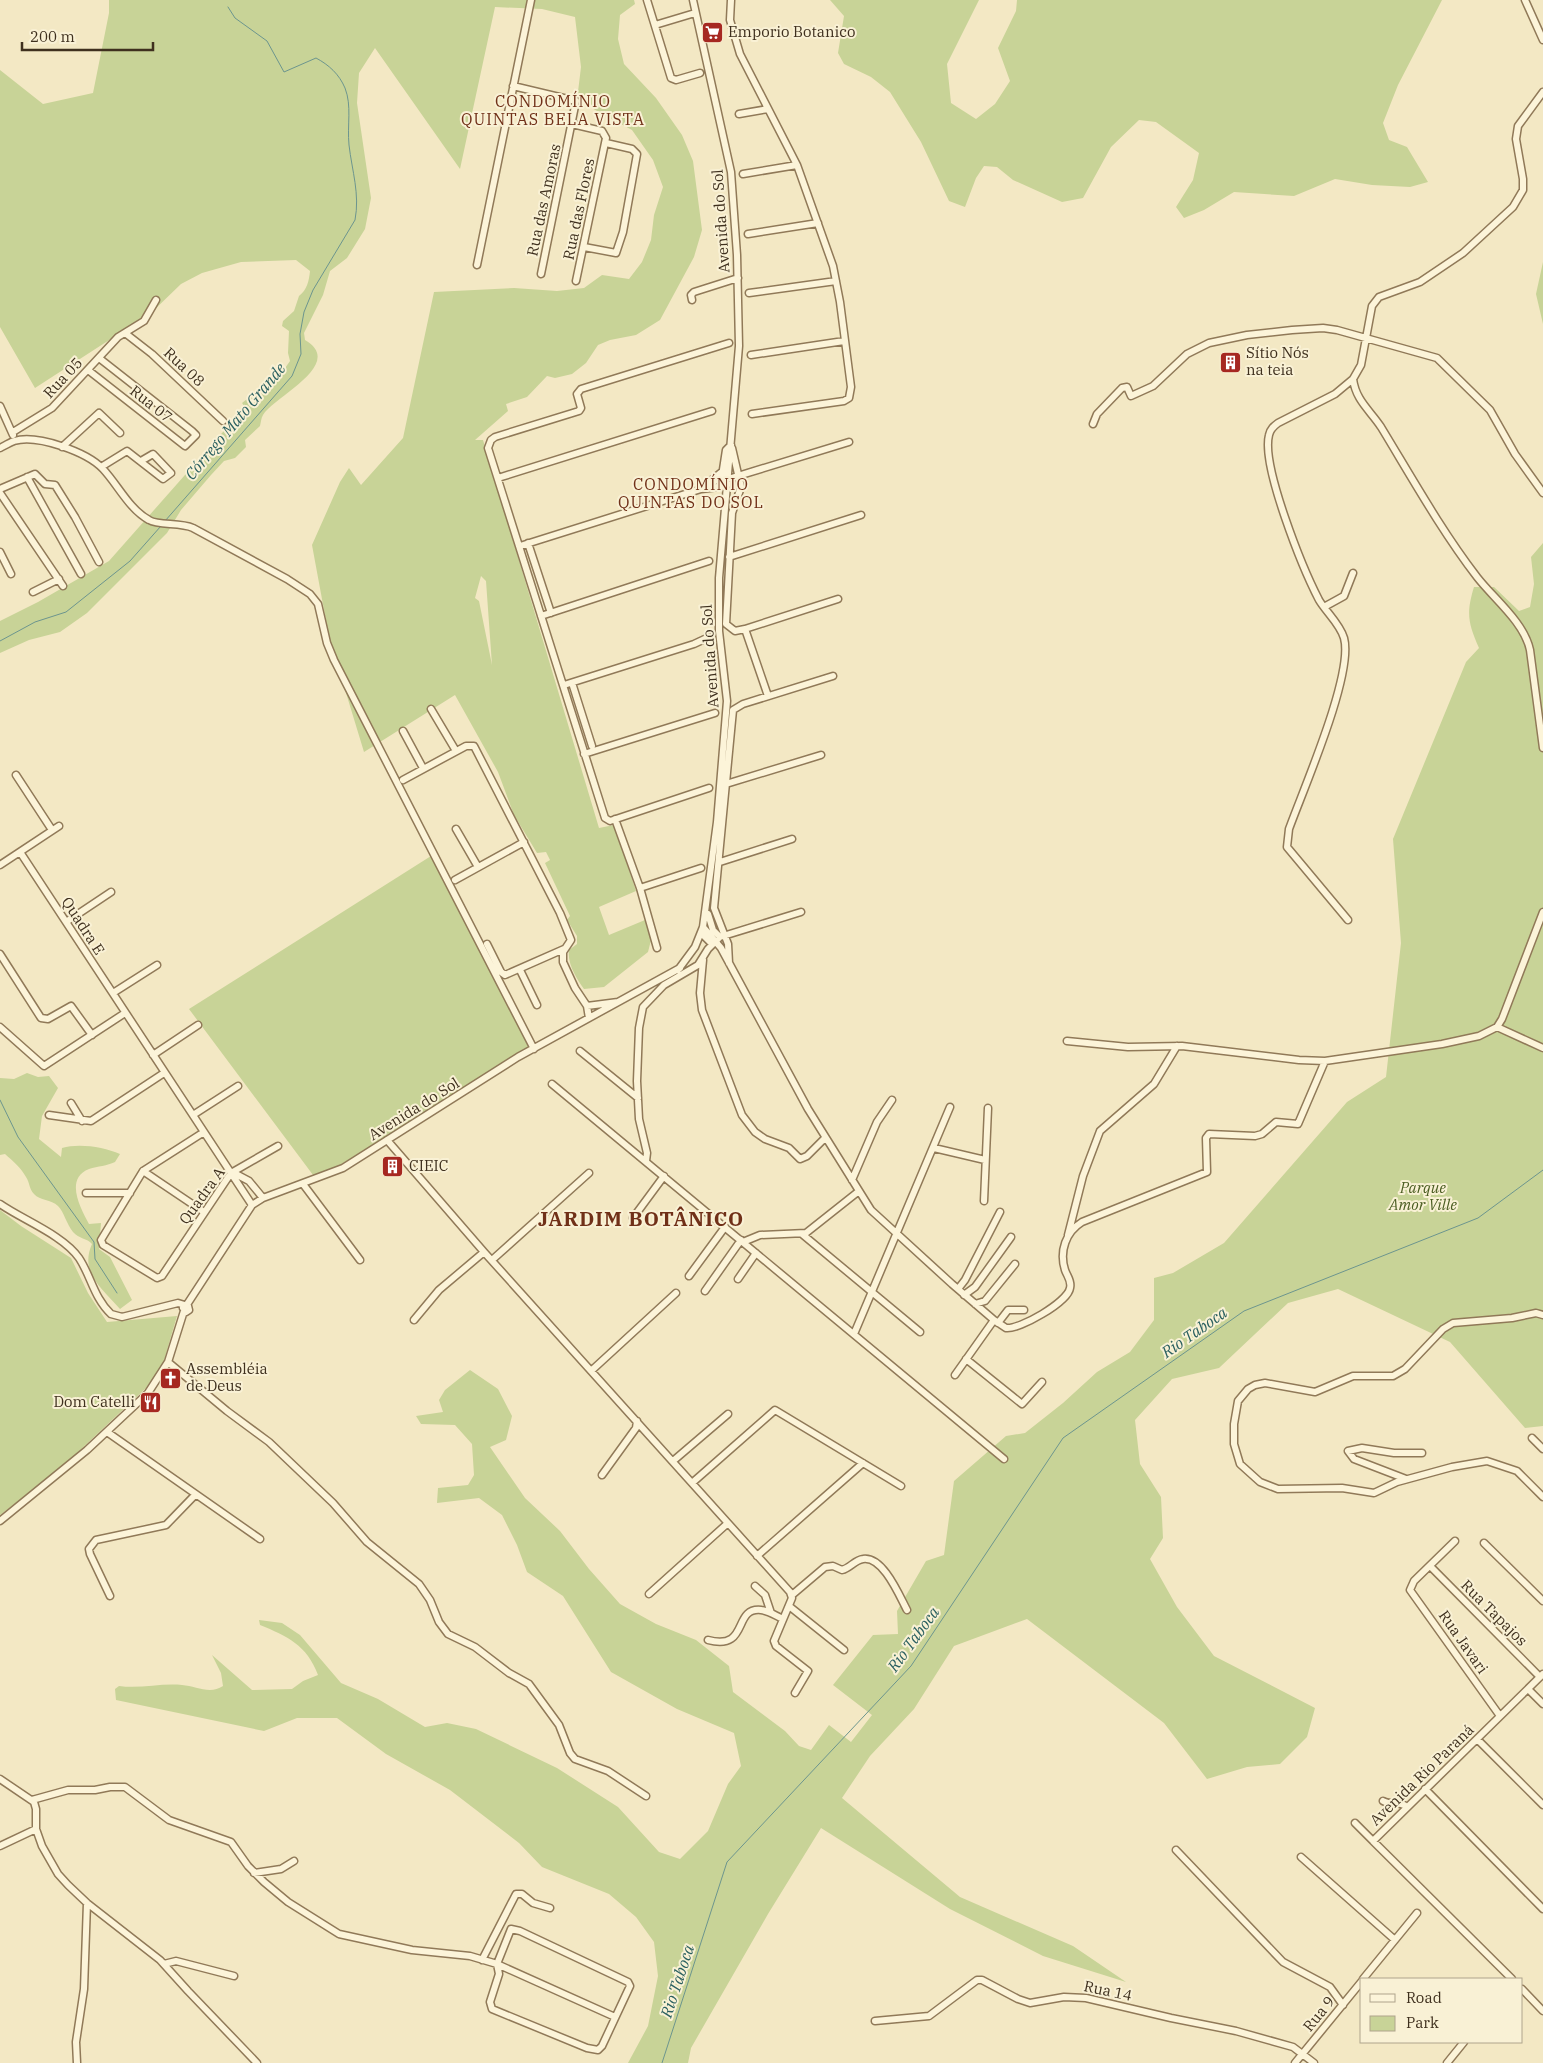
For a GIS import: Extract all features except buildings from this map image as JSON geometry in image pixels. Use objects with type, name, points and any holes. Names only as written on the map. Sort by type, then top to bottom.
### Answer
[{"type":"street","points":[[477,265],[531,0]]},
{"type":"street","points":[[647,0],[672,79],[676,80],[700,73]]},
{"type":"street","name":"Avenida do Sol","points":[[693,0],[731,172],[738,278],[739,346],[731,445],[726,450],[719,620],[727,702],[703,931]]},
{"type":"street","points":[[730,0],[730,13],[740,54],[796,165],[818,223],[836,281],[851,387],[849,398],[844,401],[752,414]]},
{"type":"street","points":[[1525,0],[1543,40]]},
{"type":"street","points":[[655,25],[695,12]]},
{"type":"street","name":"Rua das Amoras","points":[[513,86],[576,101],[541,274]]},
{"type":"street","points":[[1348,920],[1290,852],[1286,842],[1331,713],[1342,674],[1344,639],[1310,580],[1283,510],[1270,458],[1268,437],[1271,429],[1278,423],[1335,394],[1353,379],[1361,365],[1372,306],[1379,297],[1420,282],[1463,253],[1514,207],[1523,190],[1516,139],[1518,126],[1543,92]]},
{"type":"street","points":[[739,114],[768,109]]},
{"type":"street","points":[[572,124],[602,130],[606,134],[606,143],[632,150],[637,154],[618,252],[614,254],[584,246]]},
{"type":"street","name":"Rua das Flores","points":[[576,281],[606,143]]},
{"type":"street","points":[[743,174],[796,165]]},
{"type":"street","points":[[748,234],[818,223]]},
{"type":"street","points":[[692,300],[690,295],[694,292],[738,278]]},
{"type":"street","points":[[749,293],[836,281]]},
{"type":"street","name":"Rua 05","points":[[13,432],[52,408],[118,337],[147,317],[156,300]]},
{"type":"street","points":[[1093,424],[1096,414],[1122,388],[1127,387],[1131,396],[1137,395],[1157,383],[1183,357],[1209,344],[1247,335],[1313,328],[1337,330],[1432,356],[1439,360],[1492,412],[1515,454],[1543,493]]},
{"type":"street","name":"Rua 08","points":[[125,333],[140,343],[224,421]]},
{"type":"street","points":[[751,354],[844,341]]},
{"type":"street","points":[[709,788],[610,821],[604,818],[564,685],[488,448],[491,440],[495,437],[581,410],[578,391],[729,343]]},
{"type":"street","name":"Rua 07","points":[[88,370],[185,446],[191,442],[196,434],[99,358]]},
{"type":"street","points":[[1353,379],[1360,401],[1377,421],[1430,509],[1478,578],[1525,636],[1530,650],[1543,748]]},
{"type":"street","points":[[0,406],[13,432],[14,441]]},
{"type":"street","points":[[498,478],[712,411]]},
{"type":"street","points":[[62,446],[100,413],[120,433]]},
{"type":"street","points":[[0,448],[14,441],[40,441],[62,446],[101,467],[142,515],[149,520],[182,524],[194,528],[287,579],[306,591],[318,604],[326,643],[334,660],[534,1049]]},
{"type":"street","points":[[520,546],[849,442]]},
{"type":"street","points":[[731,445],[740,477],[741,491],[732,513],[726,624],[735,631],[745,629],[838,598]]},
{"type":"street","points":[[101,467],[127,451],[163,479],[171,473],[153,454],[141,460]]},
{"type":"street","points":[[63,586],[0,491],[36,474],[45,484],[53,484],[59,488],[99,562]]},
{"type":"street","points":[[27,477],[81,574]]},
{"type":"street","points":[[702,489],[724,480]]},
{"type":"street","points":[[729,557],[861,515]]},
{"type":"street","points":[[528,543],[552,613]]},
{"type":"street","points":[[0,552],[11,574]]},
{"type":"street","points":[[541,616],[709,561]]},
{"type":"street","points":[[1324,607],[1345,595],[1348,582],[1353,573]]},
{"type":"street","points":[[33,592],[59,579]]},
{"type":"street","points":[[532,588],[542,585]]},
{"type":"street","points":[[745,629],[768,696]]},
{"type":"street","points":[[564,685],[694,644],[709,637]]},
{"type":"street","points":[[833,676],[739,705],[733,710],[720,862],[714,908],[721,948],[779,1058],[825,1138],[873,1213],[997,1323],[1009,1329],[1020,1326],[1061,1301],[1069,1293],[1070,1287],[1062,1256],[1083,1176],[1100,1131],[1154,1084],[1177,1046]]},
{"type":"street","points":[[573,686],[592,746]]},
{"type":"street","points":[[431,710],[456,751]]},
{"type":"street","points":[[584,754],[715,713]]},
{"type":"street","points":[[573,720],[583,716]]},
{"type":"street","points":[[403,731],[423,768]]},
{"type":"street","points":[[403,780],[456,751],[469,745],[474,746],[524,842],[571,940],[564,949],[508,975],[501,972],[487,944]]},
{"type":"street","points":[[726,784],[821,755]]},
{"type":"street","points":[[16,775],[52,830]]},
{"type":"street","points":[[615,819],[640,888],[657,948]]},
{"type":"street","points":[[0,865],[59,826]]},
{"type":"street","points":[[456,829],[478,868]]},
{"type":"street","points":[[720,862],[792,839]]},
{"type":"street","points":[[455,880],[524,842]]},
{"type":"street","name":"Quadra E","points":[[20,852],[252,1205]]},
{"type":"street","points":[[640,888],[701,868]]},
{"type":"street","points":[[66,922],[111,892]]},
{"type":"street","name":"Avenida do Sol","points":[[0,1521],[107,1432],[148,1393],[168,1362],[192,1296],[252,1205],[263,1198],[343,1168],[534,1049],[678,970],[692,951],[703,931],[708,914],[708,896]]},
{"type":"street","points":[[646,1161],[638,1098],[639,1028],[643,1007],[664,984],[694,968],[718,939],[801,912]]},
{"type":"street","points":[[1067,1041],[1124,1046],[1177,1046],[1299,1060],[1325,1061],[1479,1036],[1497,1027],[1514,990],[1543,912]]},
{"type":"street","points":[[708,914],[718,939]]},
{"type":"street","points":[[703,931],[729,946]]},
{"type":"street","points":[[703,931],[714,932]]},
{"type":"street","points":[[721,948],[729,946]]},
{"type":"street","points":[[729,946],[729,963]]},
{"type":"street","points":[[564,949],[563,962],[575,988],[588,1006],[589,1018]]},
{"type":"street","points":[[0,954],[41,1018],[48,1019],[72,1006],[92,1034]]},
{"type":"street","points":[[704,958],[700,993],[702,1010],[732,1092],[746,1122],[761,1137],[789,1148],[800,1159],[807,1156],[825,1138]]},
{"type":"street","points":[[114,993],[157,965]]},
{"type":"street","points":[[520,970],[537,1005]]},
{"type":"street","points":[[588,1006],[621,1002]]},
{"type":"street","points":[[0,1027],[44,1066],[125,1013]]},
{"type":"street","points":[[153,1055],[198,1025]]},
{"type":"street","points":[[1497,1027],[1543,1048]]},
{"type":"street","points":[[580,1050],[638,1098]]},
{"type":"street","points":[[1068,1236],[1082,1222],[1208,1172],[1206,1138],[1209,1134],[1255,1136],[1262,1134],[1276,1122],[1298,1124],[1325,1061]]},
{"type":"street","points":[[49,1115],[91,1121],[164,1073]]},
{"type":"street","points":[[552,1084],[1004,1459]]},
{"type":"street","points":[[193,1115],[238,1086]]},
{"type":"street","points":[[852,1180],[877,1122],[892,1100]]},
{"type":"street","points":[[71,1103],[82,1121]]},
{"type":"street","points":[[854,1334],[950,1107]]},
{"type":"street","points":[[984,1201],[988,1108]]},
{"type":"street","points":[[86,1193],[130,1193],[143,1172],[204,1132]]},
{"type":"street","points":[[387,1140],[484,1252],[792,1595]]},
{"type":"street","name":"Quadra A","points":[[130,1193],[101,1243],[157,1278],[162,1276],[231,1172],[278,1146]]},
{"type":"street","points":[[934,1148],[986,1160]]},
{"type":"street","points":[[143,1172],[204,1212]]},
{"type":"street","points":[[231,1172],[248,1181],[263,1198]]},
{"type":"street","points":[[492,1260],[589,1172]]},
{"type":"street","points":[[633,1218],[664,1176]]},
{"type":"street","points":[[303,1184],[360,1260]]},
{"type":"street","points":[[705,1291],[742,1241],[760,1235],[802,1234],[814,1228],[859,1191]]},
{"type":"street","points":[[0,1204],[66,1244],[78,1256],[91,1284],[111,1314],[122,1317],[178,1303],[186,1309]]},
{"type":"street","points":[[958,1289],[965,1280],[1000,1212]]},
{"type":"street","points":[[689,1276],[725,1227]]},
{"type":"street","points":[[802,1234],[920,1332]]},
{"type":"street","points":[[964,1294],[975,1287],[1011,1236]]},
{"type":"street","points":[[414,1320],[439,1290],[484,1252]]},
{"type":"street","points":[[738,1279],[756,1254]]},
{"type":"street","points":[[975,1304],[985,1301],[1016,1264]]},
{"type":"street","points":[[591,1371],[676,1293]]},
{"type":"street","points":[[955,1375],[966,1359],[1008,1310],[1024,1310]]},
{"type":"street","points":[[1543,1315],[1536,1313],[1512,1318],[1453,1323],[1443,1329],[1397,1375],[1353,1376],[1315,1392],[1265,1383],[1248,1389],[1238,1401],[1234,1412],[1234,1444],[1240,1464],[1250,1475],[1278,1489],[1342,1488],[1374,1493],[1408,1480],[1452,1467],[1487,1461],[1502,1464],[1517,1471],[1543,1497]]},
{"type":"street","points":[[966,1359],[1022,1404],[1042,1382]]},
{"type":"street","points":[[168,1362],[227,1412],[269,1442],[333,1503],[367,1542],[419,1584],[430,1600],[439,1622],[448,1634],[476,1647],[509,1673],[529,1684],[559,1725],[570,1753],[575,1759],[608,1771],[646,1796]]},
{"type":"street","points":[[692,1483],[775,1410],[901,1486]]},
{"type":"street","points":[[673,1461],[728,1414]]},
{"type":"street","points":[[602,1475],[634,1431],[637,1421]]},
{"type":"street","points":[[107,1432],[260,1539]]},
{"type":"street","points":[[1532,1438],[1543,1449]]},
{"type":"street","points":[[1408,1480],[1354,1459],[1348,1451],[1362,1448],[1394,1453],[1422,1453]]},
{"type":"street","points":[[757,1556],[863,1463]]},
{"type":"street","points":[[110,1596],[90,1554],[89,1549],[96,1540],[166,1526],[195,1494]]},
{"type":"street","points":[[649,1594],[728,1523]]},
{"type":"street","points":[[1430,1566],[1455,1541]]},
{"type":"street","points":[[1484,1543],[1543,1601]]},
{"type":"street","points":[[795,1693],[808,1671],[775,1645],[775,1639],[792,1595],[826,1567],[833,1566],[842,1570],[858,1560],[866,1558],[878,1564],[885,1571],[907,1610]]},
{"type":"street","name":"Rua Javari","points":[[1430,1566],[1410,1586],[1411,1591],[1500,1716]]},
{"type":"street","name":"Rua Tapajos","points":[[1430,1566],[1541,1676]]},
{"type":"street","points":[[755,1586],[765,1595],[771,1613]]},
{"type":"street","points":[[788,1606],[844,1650]]},
{"type":"street","points":[[708,1640],[724,1642],[733,1639],[739,1631],[744,1617],[750,1612],[761,1610],[783,1619]]},
{"type":"street","name":"Avenida Rio Paraná","points":[[1511,1978],[1373,1841],[1541,1676]]},
{"type":"street","points":[[1528,1689],[1543,1704]]},
{"type":"street","points":[[1477,1738],[1543,1805]]},
{"type":"street","points":[[0,1779],[32,1800],[36,1809],[36,1829],[58,1874],[87,1903],[164,1964],[258,2063]]},
{"type":"street","points":[[32,1800],[68,1790],[125,1787],[169,1820],[231,1842],[254,1873],[288,1902],[339,1934],[367,1941],[497,1964],[615,2017]]},
{"type":"street","points":[[1425,1790],[1543,1909]]},
{"type":"street","points":[[1383,1801],[1390,1804],[1401,1803],[1407,1807]]},
{"type":"street","points":[[1356,1823],[1373,1841]]},
{"type":"street","points":[[0,1846],[36,1829]]},
{"type":"street","points":[[1176,1850],[1283,1962],[1330,1986],[1343,2005]]},
{"type":"street","points":[[1301,1857],[1395,1940]]},
{"type":"street","points":[[254,1873],[281,1869],[294,1861]]},
{"type":"street","points":[[482,1960],[516,1894],[522,1894],[533,1903],[550,1908]]},
{"type":"street","points":[[77,2063],[76,2042],[84,1989],[87,1903]]},
{"type":"street","name":"Rua 9","points":[[1365,1978],[1417,1913]]},
{"type":"street","points":[[511,1929],[520,1931],[628,1982],[630,1986],[602,2046],[598,2050],[594,2050],[492,2009],[490,2002],[498,1974],[497,1964],[511,1929]]},
{"type":"street","points":[[164,1964],[176,1961],[234,1976]]},
{"type":"street","name":"Rua 14","points":[[876,2021],[929,2016],[977,1980],[982,1980],[1025,2002],[1036,2003],[1052,1998],[1086,1998],[1236,2031],[1286,2044],[1314,2063]]},
{"type":"street","name":"Rua 9","points":[[1295,2063],[1360,1984]]},
{"type":"street","points":[[1523,1990],[1543,2011]]},
{"type":"street","points":[[1446,2063],[1463,2043]]},
{"type":"green space","points":[[109,0],[634,0],[635,4],[620,15],[618,39],[624,64],[656,98],[682,135],[693,161],[702,230],[694,257],[660,320],[636,335],[610,340],[598,345],[586,363],[572,374],[555,378],[547,376],[527,397],[506,404],[508,411],[475,440],[483,440],[599,828],[614,825],[636,891],[599,907],[609,935],[645,920],[651,940],[648,952],[604,987],[584,989],[576,976],[571,966],[569,950],[577,944],[577,936],[567,920],[570,916],[545,863],[550,860],[546,852],[537,853],[514,815],[498,772],[455,695],[364,752],[329,637],[312,545],[340,482],[349,468],[361,485],[403,438],[434,292],[514,288],[557,291],[584,288],[602,275],[629,279],[642,262],[651,240],[654,215],[663,187],[653,160],[632,130],[577,100],[581,67],[575,17],[542,9],[495,7],[460,169],[375,48],[359,73],[357,103],[371,198],[365,229],[347,258],[330,271],[323,295],[304,333],[305,340],[315,349],[317,359],[313,369],[304,379],[270,407],[262,416],[260,426],[245,440],[246,447],[235,458],[224,461],[181,510],[167,533],[87,613],[60,632],[29,640],[0,653],[0,621],[38,602],[109,561],[245,407],[242,403],[283,371],[290,361],[288,353],[289,331],[282,326],[283,321],[294,311],[299,296],[306,288],[309,278],[310,271],[296,260],[241,262],[202,273],[181,284],[151,313],[35,388],[0,327],[0,70],[43,104],[93,93],[109,13]],"holes":[[[481,576],[486,581],[492,665],[479,601],[475,598]]]},
{"type":"green space","points":[[830,0],[979,0],[947,64],[951,103],[976,119],[995,104],[1010,81],[998,48],[1016,11],[1017,0],[1442,0],[1398,85],[1383,123],[1389,140],[1407,147],[1428,182],[1410,187],[1372,185],[1335,179],[1294,196],[1234,192],[1204,210],[1184,218],[1176,207],[1193,180],[1199,153],[1156,122],[1139,120],[1111,147],[1083,198],[1062,202],[1013,180],[997,167],[984,166],[976,178],[965,207],[949,201],[921,142],[890,92],[871,77],[844,64],[838,53],[844,16]]},
{"type":"green space","points":[[1543,262],[1543,324],[1536,294]]},
{"type":"green space","name":"Parque Amor Ville","points":[[1543,543],[1543,1426],[1525,1428],[1450,1342],[1338,1289],[1288,1303],[1219,1368],[1172,1379],[1135,1420],[1140,1464],[1161,1497],[1163,1538],[1150,1559],[1177,1607],[1214,1656],[1315,1708],[1307,1737],[1280,1764],[1247,1767],[1207,1779],[1164,1723],[1027,1619],[954,1646],[914,1709],[870,1756],[842,1798],[960,1897],[1073,1946],[1126,1982],[1043,1956],[950,1909],[821,1828],[768,1914],[691,2048],[688,2063],[628,2063],[648,2026],[658,1976],[654,1942],[636,1917],[609,1894],[542,1867],[519,1843],[450,1790],[386,1754],[337,1718],[297,1718],[264,1731],[116,1700],[115,1689],[119,1686],[174,1685],[208,1690],[218,1689],[223,1686],[221,1673],[212,1655],[252,1690],[292,1689],[303,1681],[318,1675],[302,1649],[279,1633],[260,1625],[259,1620],[282,1623],[300,1635],[341,1683],[378,1699],[425,1727],[447,1723],[476,1729],[557,1768],[618,1807],[659,1852],[680,1859],[708,1831],[728,1784],[741,1766],[734,1733],[677,1709],[611,1672],[563,1596],[527,1572],[517,1545],[502,1515],[479,1498],[437,1503],[438,1488],[468,1485],[474,1475],[472,1444],[455,1425],[421,1424],[416,1416],[443,1412],[439,1400],[445,1390],[470,1370],[498,1389],[512,1416],[506,1440],[490,1447],[525,1498],[560,1531],[589,1569],[620,1604],[656,1624],[696,1640],[729,1666],[733,1692],[785,1731],[799,1746],[811,1750],[829,1725],[851,1742],[872,1715],[833,1685],[873,1635],[898,1634],[897,1611],[926,1561],[944,1555],[954,1481],[1006,1436],[1025,1433],[1063,1403],[1097,1372],[1130,1352],[1154,1320],[1154,1278],[1173,1273],[1224,1243],[1347,1102],[1386,1077],[1401,943],[1393,839],[1466,662],[1479,648],[1472,632],[1469,618],[1474,587],[1494,587],[1519,611],[1530,607],[1534,584],[1531,557]]},
{"type":"green space","points":[[431,856],[531,1052],[316,1179],[189,1009]]},
{"type":"green space","points":[[27,1073],[38,1077],[49,1076],[58,1088],[42,1116],[39,1139],[61,1157],[62,1148],[76,1146],[107,1149],[120,1154],[115,1162],[89,1169],[81,1174],[77,1180],[76,1187],[79,1203],[89,1224],[101,1223],[99,1249],[110,1257],[132,1300],[120,1309],[100,1287],[91,1272],[88,1264],[92,1244],[73,1232],[58,1206],[34,1194],[24,1174],[14,1162],[5,1154],[0,1155],[0,1078],[14,1079]]},
{"type":"green space","points":[[0,1210],[71,1258],[88,1293],[107,1322],[177,1316],[163,1364],[146,1388],[60,1469],[0,1515]]},
{"type":"waterway","name":"Córrego Mato Grande","points":[[165,521],[292,376],[301,354],[300,334],[304,312],[313,290],[355,220],[357,201],[349,145],[349,109],[345,88],[340,78],[316,58],[284,72],[267,41],[235,18],[228,7]]},
{"type":"waterway","name":"Córrego Mato Grande","points":[[0,641],[35,622],[66,612],[130,561],[161,526]]},
{"type":"waterway","points":[[0,1100],[18,1137],[94,1242],[95,1259],[117,1293]]},
{"type":"waterway","name":"Rio Taboca","points":[[662,2063],[727,1862],[911,1666],[1063,1438],[1244,1311],[1478,1218],[1543,1170]]},
{"type":"place","name":"Emporio Botanico","points":[[712,32]]},
{"type":"place","name":"Sítio Nós na teia","points":[[1230,362]]},
{"type":"place","name":"CIEIC","points":[[393,1166]]},
{"type":"place","name":"Assembléia de Deus","points":[[170,1378]]},
{"type":"place","name":"Dom Catelli","points":[[151,1402]]},
{"type":"district","name":"CONDOMÍNIO QUINTAS BELA VISTA","points":[[553,110]]},
{"type":"district","name":"CONDOMÍNIO QUINTAS DO SOL","points":[[691,493]]},
{"type":"district","name":"JARDIM BOTÂNICO","points":[[641,1219]]}]
